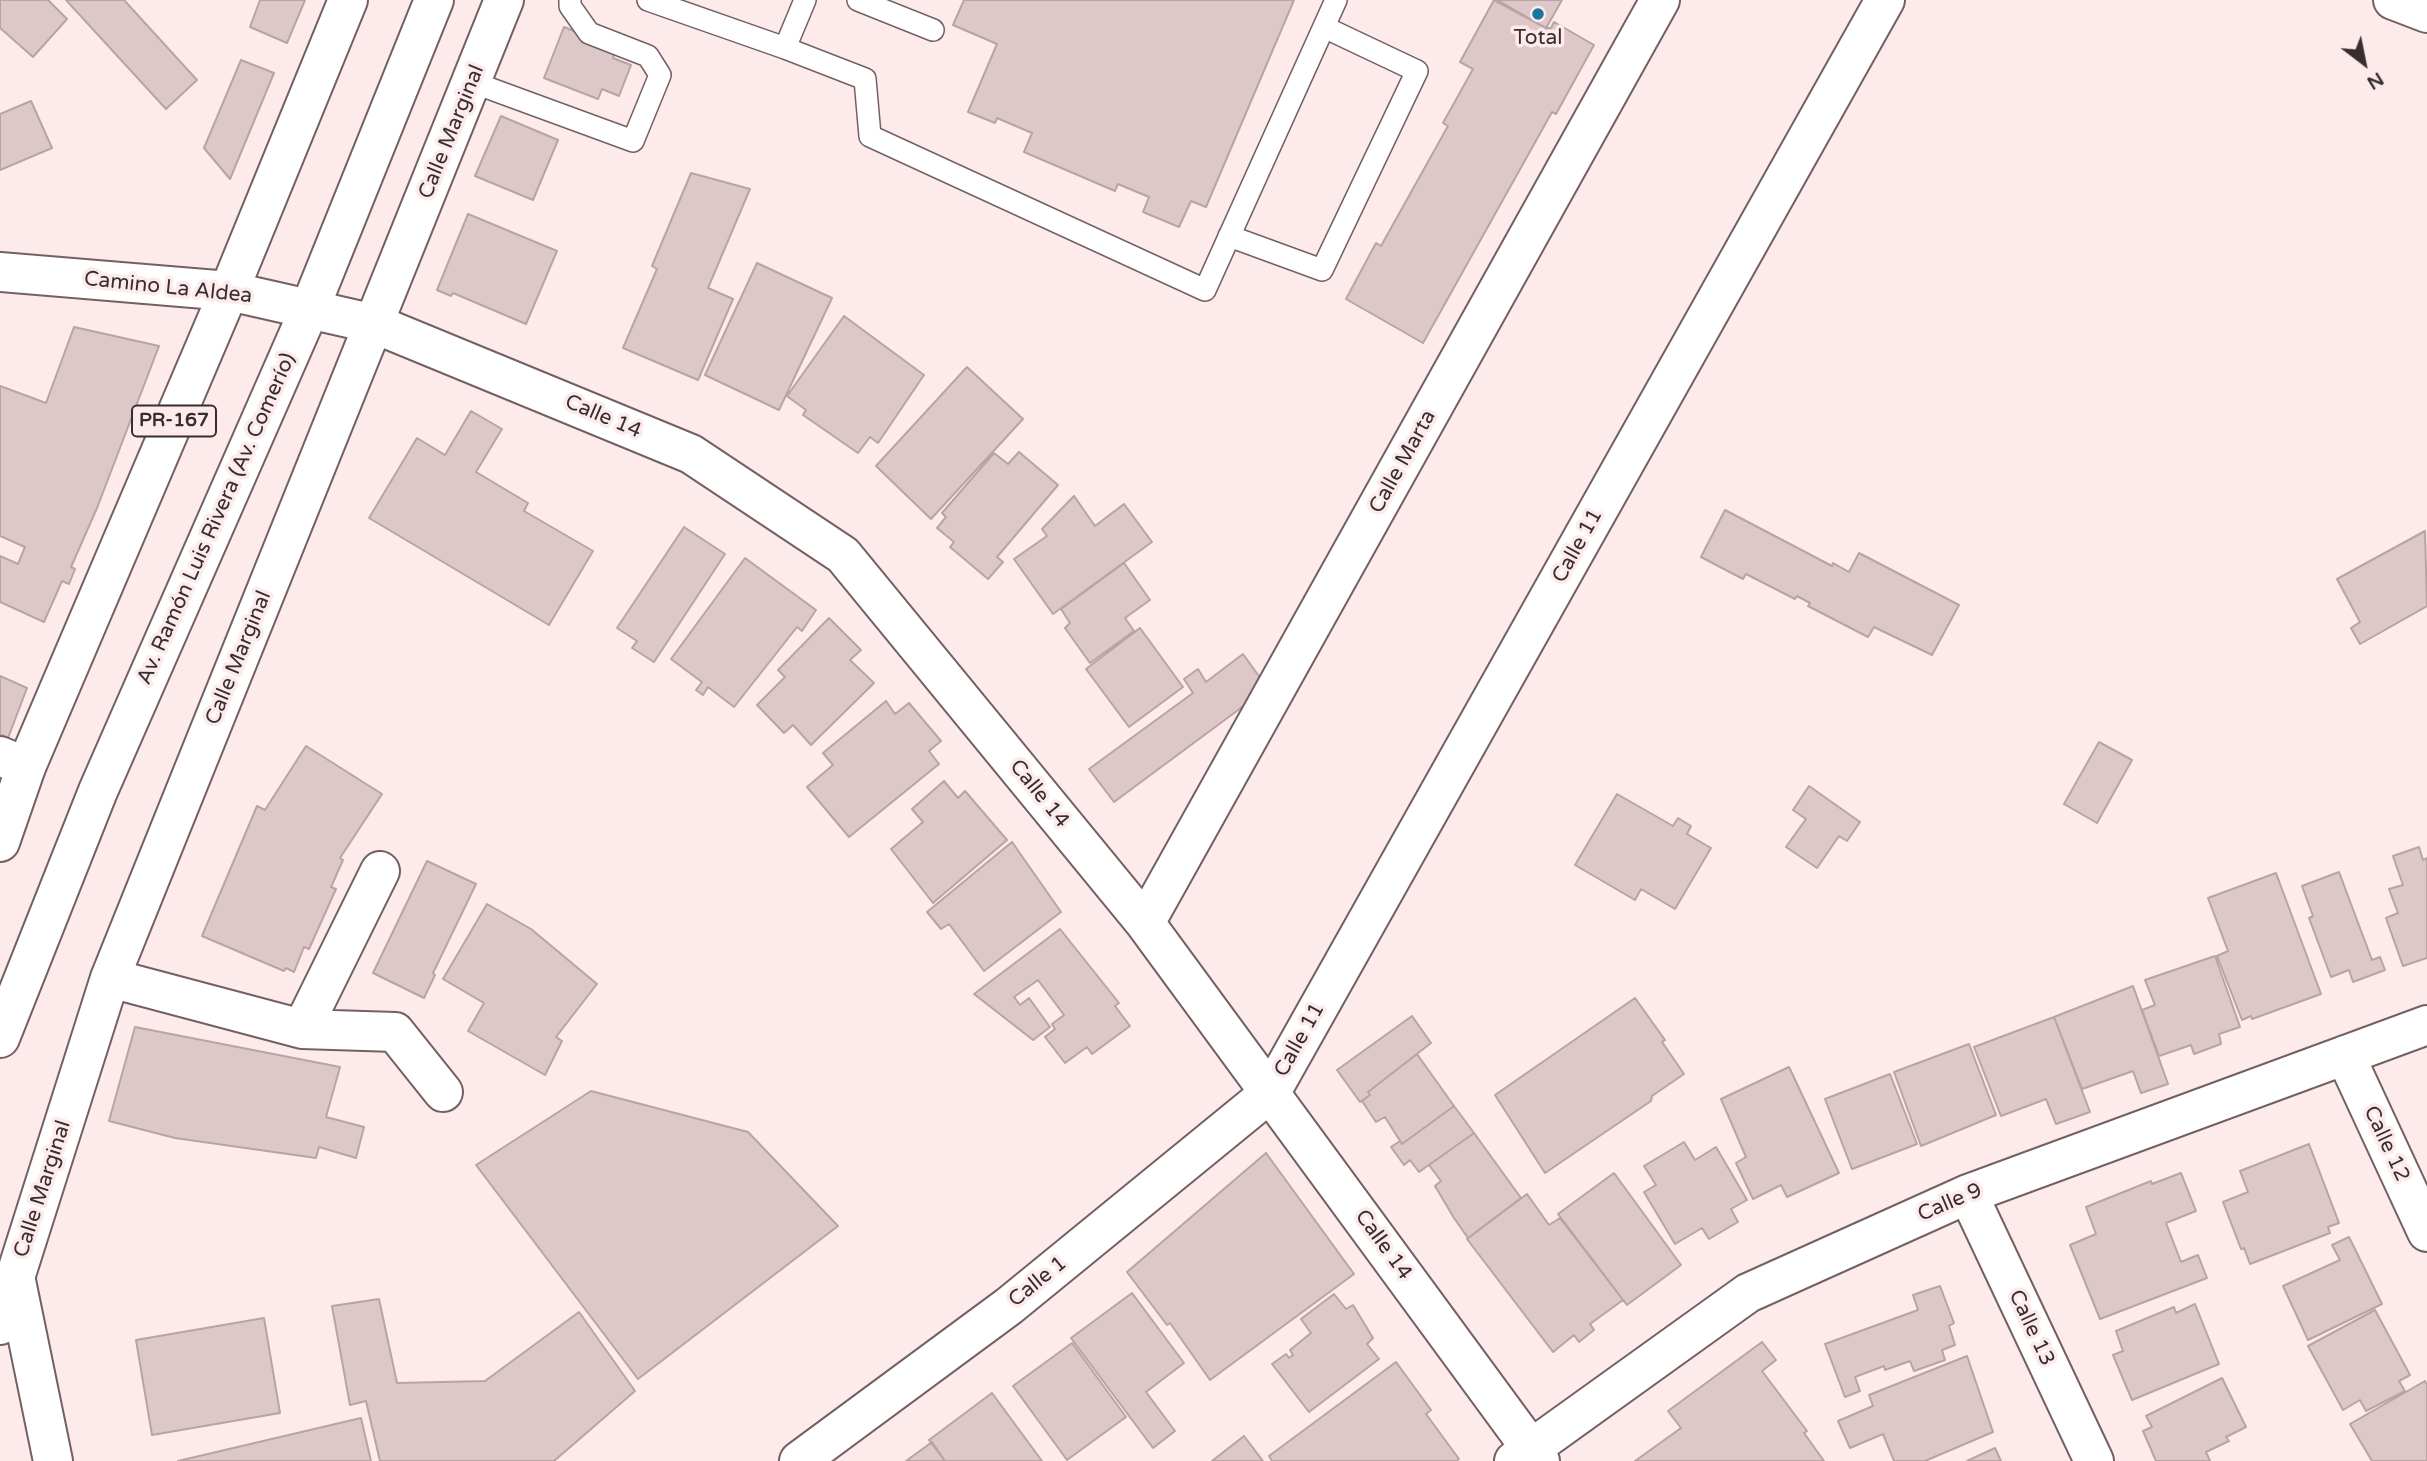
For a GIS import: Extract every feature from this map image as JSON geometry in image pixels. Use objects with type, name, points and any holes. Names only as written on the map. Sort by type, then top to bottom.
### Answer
[{"type":"street","name":"PR-167","points":[[0,842],[13,762],[229,290],[348,0]]},
{"type":"street","name":"Av. Ramón Luis Rivera (Av. Comerío)","points":[[0,1038],[98,791],[310,308],[434,0]]},
{"type":"street","name":"Calle Marginal","points":[[0,1325],[110,978],[504,0]]},
{"type":"street","name":"Calle Marta","points":[[1145,923],[1660,0]]},
{"type":"street","name":"Calle 11","points":[[1271,1092],[1885,0]]},
{"type":"street","points":[[2393,0],[2427,13]]},
{"type":"street","name":"Camino La Aldea","points":[[0,272],[229,290],[375,324]]},
{"type":"street","name":"Calle 14","points":[[375,324],[691,454],[843,555],[1145,923],[1271,1092],[1528,1457]]},
{"type":"street","points":[[302,1030],[380,871]]},
{"type":"street","points":[[110,978],[302,1030],[395,1032],[443,1092]]},
{"type":"street","name":"Calle 9","points":[[1528,1457],[1748,1293],[1968,1194],[2427,1025]]},
{"type":"street","name":"Calle 12","points":[[2345,1055],[2427,1232]]},
{"type":"street","name":"Calle 1","points":[[799,1461],[1009,1306],[1271,1092]]},
{"type":"street","name":"Calle 13","points":[[1968,1194],[2094,1461]]},
{"type":"street","points":[[15,1276],[53,1461]]},
{"type":"lane","points":[[472,82],[633,141],[660,75],[648,56],[589,33],[570,6],[570,0]]},
{"type":"lane","points":[[648,0],[673,4],[865,79],[870,135],[1205,290],[1336,0]]},
{"type":"lane","points":[[785,48],[805,0]]},
{"type":"lane","points":[[858,0],[933,30]]},
{"type":"lane","points":[[1229,236],[1322,270],[1417,71],[1324,27]]},
{"type":"building","points":[[0,0],[48,0],[67,19],[33,57],[0,28]]},
{"type":"building","points":[[66,0],[124,0],[197,80],[166,109]]},
{"type":"building","points":[[260,0],[305,0],[287,43],[250,27]]},
{"type":"building","points":[[964,0],[1294,0],[1206,207],[1191,201],[1179,227],[1143,212],[1149,197],[1118,184],[1115,191],[1024,152],[1032,133],[997,118],[995,123],[968,112],[997,44],[953,25]]},
{"type":"building","points":[[1494,0],[1546,28],[1551,28],[1554,22],[1594,45],[1556,114],[1552,112],[1423,343],[1346,299],[1376,243],[1381,246],[1448,126],[1443,123],[1473,69],[1460,62]]},
{"type":"building","name":"Total","points":[[1497,0],[1562,0],[1546,28]]},
{"type":"building","points":[[564,27],[617,48],[613,58],[631,65],[619,96],[602,89],[598,99],[544,78]]},
{"type":"building","points":[[241,60],[274,73],[230,179],[204,148]]},
{"type":"building","points":[[31,101],[52,148],[0,170],[0,114]]},
{"type":"building","points":[[501,116],[558,140],[533,200],[475,176]]},
{"type":"building","points":[[691,173],[750,189],[708,288],[733,299],[698,380],[623,348],[657,269],[652,266]]},
{"type":"building","points":[[468,214],[557,251],[526,324],[453,293],[451,296],[437,290]]},
{"type":"building","points":[[757,263],[832,298],[779,410],[705,375]]},
{"type":"building","points":[[844,316],[924,375],[878,443],[870,437],[858,453],[803,415],[806,410],[787,396]]},
{"type":"building","points":[[74,327],[159,346],[97,508],[71,567],[75,569],[69,584],[62,581],[44,622],[0,602],[0,556],[18,564],[25,547],[0,536],[0,386],[46,403]]},
{"type":"building","points":[[967,367],[1023,419],[931,519],[876,466]]},
{"type":"building","points":[[471,411],[502,429],[476,472],[528,503],[524,511],[593,551],[549,625],[369,518],[417,438],[445,455]]},
{"type":"building","points":[[1019,452],[1058,485],[997,557],[1003,562],[988,579],[950,547],[954,542],[937,528],[946,517],[942,513],[994,453],[1008,464]]},
{"type":"building","points":[[1074,496],[1095,526],[1124,504],[1152,542],[1053,614],[1014,559],[1047,536],[1042,529]]},
{"type":"building","points":[[1725,510],[1832,566],[1833,563],[1849,572],[1859,553],[1959,605],[1932,655],[1874,627],[1868,637],[1808,606],[1810,603],[1797,596],[1795,599],[1746,574],[1743,579],[1701,557]]},
{"type":"building","points":[[684,527],[725,554],[654,662],[632,648],[637,641],[617,628]]},
{"type":"building","points":[[2425,531],[2427,606],[2360,644],[2351,628],[2360,622],[2337,579]]},
{"type":"building","points":[[745,558],[816,610],[802,631],[797,627],[734,707],[708,687],[703,695],[696,690],[702,682],[671,659]]},
{"type":"building","points":[[1124,563],[1150,600],[1125,618],[1134,631],[1090,663],[1065,628],[1070,623],[1061,609]]},
{"type":"building","points":[[829,618],[861,650],[850,660],[874,683],[811,745],[793,725],[784,733],[757,705],[785,677],[778,670]]},
{"type":"building","points":[[1140,628],[1183,687],[1129,727],[1086,669]]},
{"type":"building","points":[[1243,654],[1261,679],[1249,702],[1114,802],[1089,769],[1193,693],[1184,679],[1198,669],[1206,682]]},
{"type":"building","points":[[0,676],[27,688],[8,738],[0,734]]},
{"type":"building","points":[[886,701],[895,714],[909,703],[941,741],[929,751],[939,764],[849,837],[807,787],[833,765],[823,753]]},
{"type":"building","points":[[2099,742],[2132,760],[2097,823],[2064,804]]},
{"type":"building","points":[[306,746],[382,794],[340,858],[343,860],[331,887],[336,889],[309,949],[304,947],[294,972],[286,968],[284,971],[202,936],[257,806],[265,810]]},
{"type":"building","points":[[944,781],[958,798],[965,791],[1007,840],[933,903],[891,849],[923,822],[912,809]]},
{"type":"building","points":[[1809,786],[1860,822],[1847,841],[1839,836],[1817,868],[1786,847],[1806,819],[1793,810]]},
{"type":"building","points":[[1617,794],[1673,826],[1678,818],[1691,826],[1687,834],[1711,848],[1675,909],[1641,889],[1635,900],[1575,865]]},
{"type":"building","points":[[1012,842],[1061,912],[984,971],[949,924],[941,929],[927,912]]},
{"type":"building","points":[[2419,847],[2423,860],[2427,858],[2427,958],[2403,966],[2386,918],[2398,913],[2389,889],[2403,885],[2393,856]]},
{"type":"building","points":[[427,861],[476,884],[433,973],[435,975],[424,998],[373,973]]},
{"type":"building","points":[[2339,872],[2372,960],[2380,957],[2385,970],[2353,982],[2349,970],[2331,977],[2309,918],[2313,916],[2302,886]]},
{"type":"building","points":[[2276,873],[2321,994],[2252,1019],[2251,1016],[2242,1020],[2217,956],[2228,951],[2208,898]]},
{"type":"building","points":[[487,904],[531,929],[597,984],[556,1037],[562,1041],[545,1075],[468,1031],[484,1003],[443,979]]},
{"type":"building","points":[[1060,929],[1119,1003],[1115,1006],[1130,1026],[1092,1054],[1087,1047],[1065,1063],[1045,1037],[1055,1029],[1052,1024],[1064,1015],[1038,980],[1014,997],[1020,1005],[1029,998],[1050,1027],[1033,1040],[974,994]]},
{"type":"building","points":[[2215,956],[2240,1027],[2219,1034],[2221,1044],[2194,1054],[2191,1045],[2159,1056],[2142,1010],[2155,1005],[2145,980]]},
{"type":"building","points":[[2133,986],[2168,1084],[2141,1093],[2133,1071],[2082,1089],[2054,1017]]},
{"type":"building","points":[[1635,998],[1665,1040],[1662,1042],[1684,1074],[1652,1096],[1651,1101],[1545,1173],[1495,1095]]},
{"type":"building","points":[[1412,1016],[1431,1043],[1368,1092],[1370,1095],[1360,1102],[1337,1070]]},
{"type":"building","points":[[2054,1017],[2090,1112],[2056,1124],[2046,1099],[2001,1116],[1974,1047]]},
{"type":"building","points":[[135,1027],[340,1067],[326,1117],[364,1127],[356,1158],[319,1147],[316,1158],[175,1138],[109,1121]]},
{"type":"building","points":[[1969,1044],[1996,1115],[1921,1146],[1894,1072]]},
{"type":"building","points":[[1417,1054],[1454,1106],[1402,1144],[1385,1117],[1376,1122],[1362,1101],[1370,1095],[1368,1092]]},
{"type":"building","points":[[1789,1067],[1839,1173],[1787,1197],[1781,1185],[1753,1199],[1736,1163],[1746,1157],[1721,1099]]},
{"type":"building","points":[[1890,1074],[1917,1144],[1852,1169],[1825,1099]]},
{"type":"building","points":[[591,1091],[748,1132],[838,1226],[638,1379],[476,1165]]},
{"type":"building","points":[[1454,1106],[1474,1133],[1419,1172],[1410,1160],[1404,1165],[1391,1147],[1400,1141],[1402,1144]]},
{"type":"building","points":[[1474,1133],[1521,1198],[1468,1238],[1435,1186],[1441,1181],[1429,1165]]},
{"type":"building","points":[[1684,1142],[1695,1160],[1716,1147],[1747,1200],[1731,1209],[1738,1222],[1709,1239],[1702,1228],[1675,1244],[1644,1192],[1656,1185],[1644,1166]]},
{"type":"building","points":[[2309,1144],[2339,1223],[2328,1227],[2330,1233],[2250,1264],[2244,1248],[2241,1249],[2223,1202],[2248,1192],[2240,1171]]},
{"type":"building","points":[[1266,1153],[1354,1274],[1210,1380],[1170,1323],[1167,1325],[1127,1272]]},
{"type":"building","points":[[1614,1173],[1681,1265],[1627,1305],[1558,1214]]},
{"type":"building","points":[[2181,1173],[2196,1211],[2166,1223],[2181,1262],[2198,1255],[2207,1278],[2100,1319],[2070,1245],[2096,1234],[2086,1207],[2151,1181],[2152,1184]]},
{"type":"building","points":[[1527,1194],[1549,1225],[1560,1218],[1623,1300],[1590,1324],[1594,1330],[1579,1342],[1574,1335],[1553,1352],[1467,1239]]},
{"type":"building","points":[[2349,1237],[2382,1304],[2308,1340],[2283,1286],[2340,1260],[2332,1245]]},
{"type":"building","points":[[1940,1286],[1954,1323],[1949,1326],[1955,1345],[1942,1350],[1945,1360],[1914,1371],[1910,1361],[1885,1370],[1884,1366],[1855,1377],[1860,1391],[1845,1397],[1825,1344],[1918,1310],[1913,1295]]},
{"type":"building","points":[[1132,1293],[1184,1363],[1146,1392],[1175,1431],[1153,1448],[1071,1338]]},
{"type":"building","points":[[1334,1294],[1346,1309],[1353,1305],[1373,1338],[1367,1344],[1379,1359],[1309,1412],[1272,1364],[1286,1354],[1289,1358],[1293,1355],[1290,1350],[1311,1333],[1301,1319]]},
{"type":"building","points":[[379,1299],[397,1383],[485,1381],[579,1312],[635,1391],[554,1461],[380,1461],[366,1401],[350,1405],[332,1306]]},
{"type":"building","points":[[2195,1304],[2219,1364],[2132,1400],[2113,1355],[2123,1351],[2116,1331],[2174,1307],[2176,1313]]},
{"type":"building","points":[[2375,1310],[2410,1375],[2399,1381],[2405,1391],[2366,1411],[2360,1400],[2343,1410],[2308,1346]]},
{"type":"building","points":[[264,1318],[280,1413],[152,1435],[136,1340]]},
{"type":"building","points":[[1762,1342],[1776,1360],[1762,1371],[1807,1431],[1804,1433],[1824,1461],[1635,1461],[1681,1428],[1668,1411]]},
{"type":"building","points":[[1072,1343],[1126,1417],[1067,1460],[1013,1386]]},
{"type":"building","points":[[1967,1356],[1993,1432],[1925,1461],[1894,1461],[1883,1434],[1850,1448],[1838,1421],[1873,1406],[1869,1395]]},
{"type":"building","points":[[1396,1362],[1431,1410],[1426,1414],[1459,1459],[1272,1461],[1269,1456]]},
{"type":"building","points":[[2222,1378],[2246,1427],[2226,1437],[2229,1441],[2206,1452],[2210,1461],[2156,1461],[2143,1431],[2152,1427],[2146,1416]]},
{"type":"building","points":[[2425,1381],[2427,1461],[2372,1461],[2350,1424]]},
{"type":"building","points":[[992,1393],[1042,1461],[945,1461],[929,1440]]},
{"type":"building","points":[[361,1418],[371,1461],[178,1461]]},
{"type":"building","points":[[1244,1436],[1263,1461],[1212,1461]]},
{"type":"building","points":[[932,1442],[945,1461],[906,1461]]},
{"type":"building","points":[[1995,1448],[2001,1461],[1967,1461]]},
{"type":"place","name":"Total","points":[[1538,14]]}]
